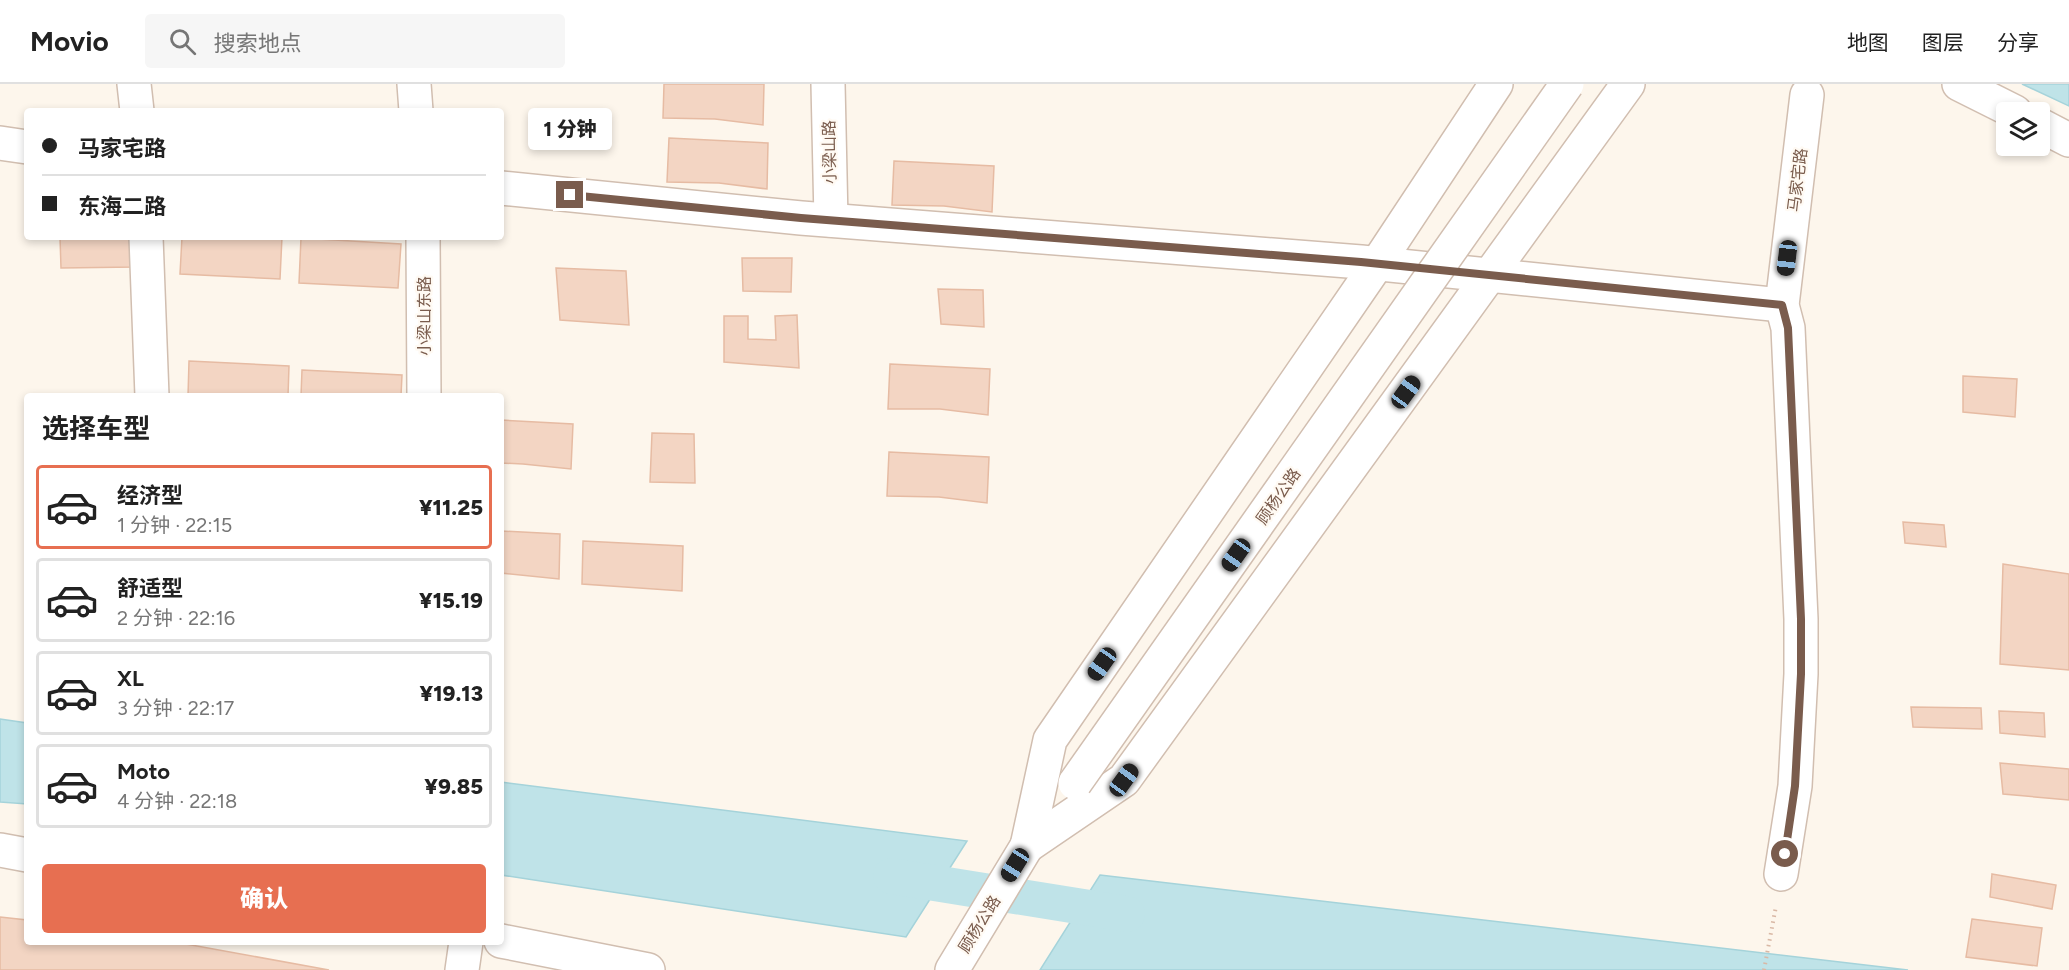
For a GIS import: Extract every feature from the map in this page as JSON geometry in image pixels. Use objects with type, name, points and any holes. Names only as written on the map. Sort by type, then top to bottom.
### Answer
[{"type":"street","points":[[134,84],[138,108]]},
{"type":"street","points":[[414,84],[416,108]]},
{"type":"street","name":"小梁山路","points":[[828,84],[831,220]]},
{"type":"street","points":[[1021,856],[1050,740],[1377,264],[1496,84]]},
{"type":"street","name":"顾杨公路","points":[[954,966],[1021,856],[1075,783],[1567,84]]},
{"type":"street","points":[[1021,856],[1124,780],[1628,84]]},
{"type":"street","points":[[1959,84],[1996,102]]},
{"type":"street","name":"马家宅路","points":[[1781,874],[1795,786],[1801,674],[1801,619],[1788,328],[1782,305],[1808,95]]},
{"type":"street","points":[[2050,130],[2069,140]]},
{"type":"street","points":[[0,143],[24,147]]},
{"type":"street","points":[[504,188],[831,220],[1377,264],[1782,305]]},
{"type":"street","points":[[146,240],[152,393]]},
{"type":"street","name":"小梁山东路","points":[[423,240],[424,393]]},
{"type":"street","points":[[0,850],[24,854]]},
{"type":"street","points":[[504,943],[648,970]]},
{"type":"street","points":[[462,970],[466,945]]},
{"type":"path","points":[[1764,970],[1781,874]]},
{"type":"water","points":[[2022,84],[2069,84],[2069,106]]},
{"type":"water","points":[[0,719],[24,723],[24,804],[0,802]]},
{"type":"water","points":[[504,782],[967,841],[906,937],[504,875]]},
{"type":"water","points":[[1100,875],[1908,970],[1040,970]]},
{"type":"building","points":[[664,84],[764,84],[763,125],[715,119],[663,118]]},
{"type":"building","points":[[669,138],[768,143],[767,189],[719,183],[667,182]]},
{"type":"building","points":[[894,161],[994,166],[992,212],[944,206],[892,205]]},
{"type":"building","points":[[60,240],[134,240],[135,267],[61,268]]},
{"type":"building","points":[[182,240],[282,240],[280,279],[180,274]]},
{"type":"building","points":[[301,240],[401,244],[398,288],[299,283]]},
{"type":"building","points":[[742,258],[792,258],[791,292],[743,291]]},
{"type":"building","points":[[556,268],[626,271],[629,325],[560,320]]},
{"type":"building","points":[[938,289],[983,290],[984,327],[941,324]]},
{"type":"building","points":[[797,315],[799,368],[724,362],[724,316],[748,316],[748,339],[776,340],[775,316]]},
{"type":"building","points":[[189,361],[289,366],[288,393],[188,393]]},
{"type":"building","points":[[890,364],[990,369],[988,415],[940,409],[888,409]]},
{"type":"building","points":[[302,370],[402,375],[401,393],[301,393]]},
{"type":"building","points":[[1963,376],[2017,379],[2015,417],[1963,412]]},
{"type":"building","points":[[504,420],[573,424],[571,469],[504,463]]},
{"type":"building","points":[[652,433],[694,434],[695,483],[650,482]]},
{"type":"building","points":[[889,452],[989,457],[987,503],[939,497],[887,496]]},
{"type":"building","points":[[1903,522],[1944,525],[1946,547],[1905,543]]},
{"type":"building","points":[[504,531],[560,534],[559,579],[504,573]]},
{"type":"building","points":[[583,541],[683,546],[682,591],[582,584]]},
{"type":"building","points":[[2003,564],[2069,574],[2069,670],[2000,664]]},
{"type":"building","points":[[1911,707],[1981,708],[1982,729],[1913,727]]},
{"type":"building","points":[[1999,711],[2044,713],[2045,737],[2000,733]]},
{"type":"building","points":[[2000,763],[2069,769],[2069,800],[2003,794]]},
{"type":"building","points":[[1992,874],[2056,885],[2052,909],[1990,897]]},
{"type":"building","points":[[0,917],[24,920],[24,945],[192,945],[329,970],[0,970]]},
{"type":"building","points":[[1972,919],[2042,928],[2037,966],[1966,957]]},
{"type":"waterway","points":[[891,876],[1127,914]]},
{"type":"route","points":[[570,195],[801,218],[1361,262],[1782,305],[1788,328],[1801,619],[1801,674],[1795,786],[1785,854]]}]
